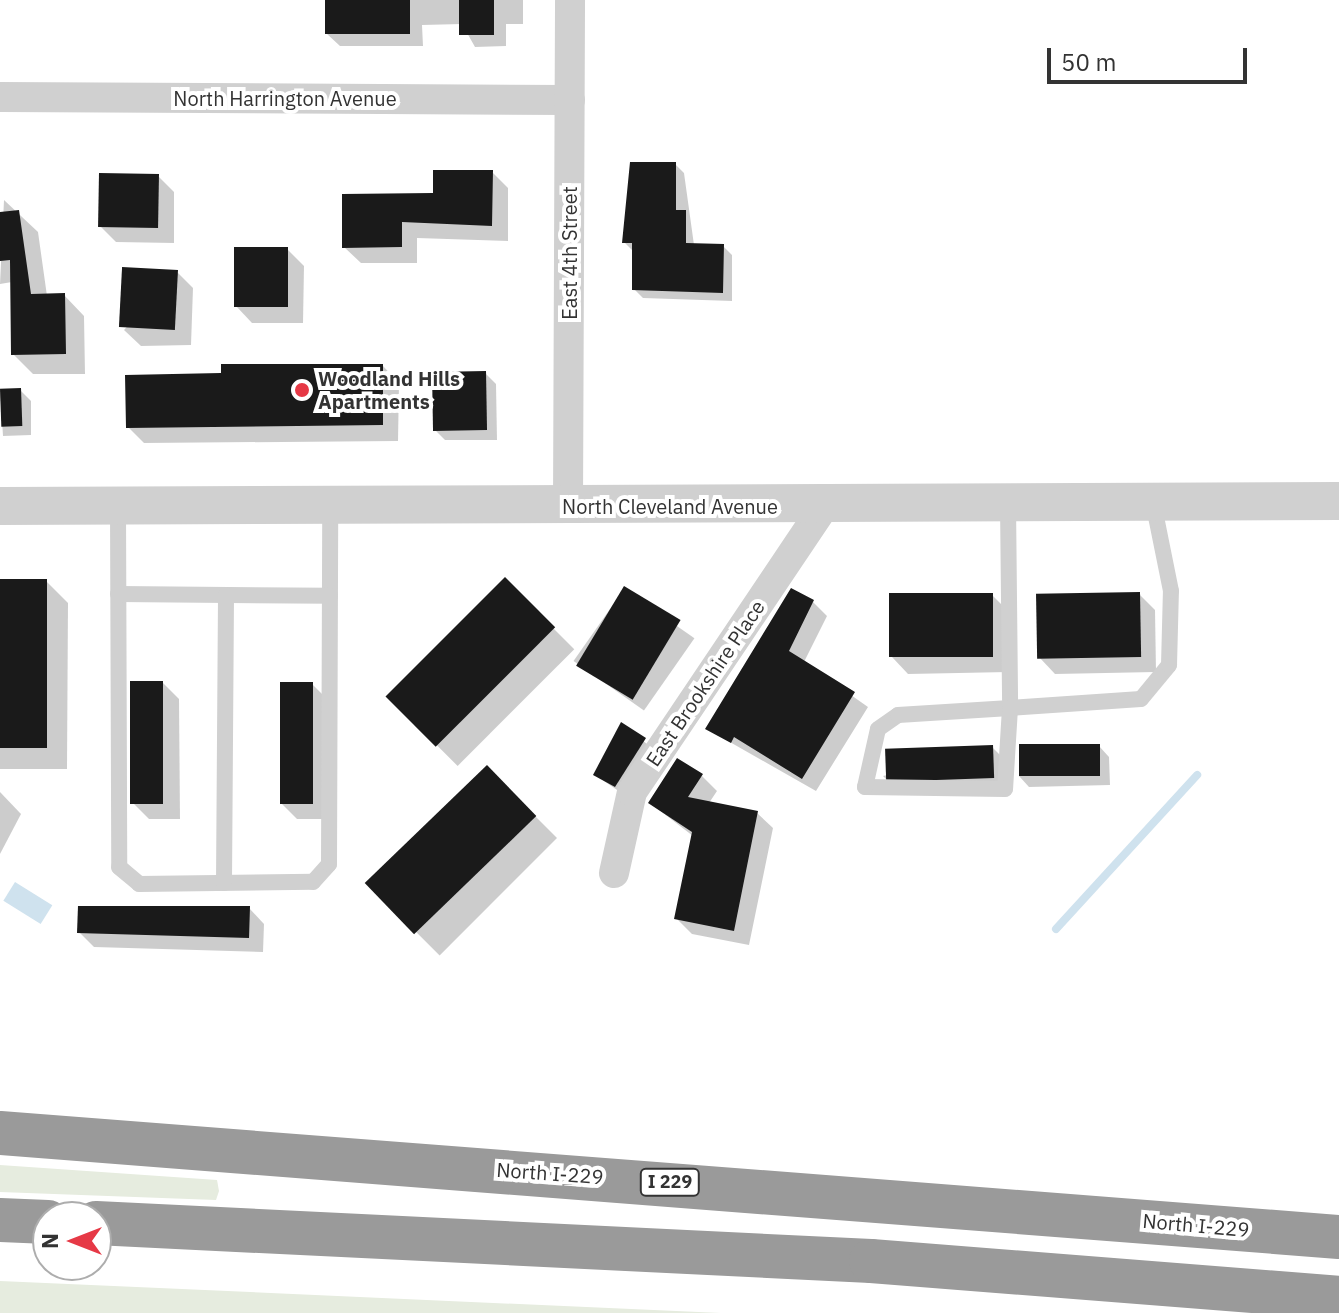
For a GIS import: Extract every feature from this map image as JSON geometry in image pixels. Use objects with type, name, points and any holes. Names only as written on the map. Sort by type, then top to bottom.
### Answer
[{"type":"highway","name":"North I-229","points":[[0,1133],[1339,1237]]},
{"type":"highway","points":[[0,1220],[32,1221]]},
{"type":"highway","points":[[112,1224],[856,1260],[1339,1298]]},
{"type":"street","name":"East 4th Street","points":[[568,506],[570,0]]},
{"type":"street","name":"North Harrington Avenue","points":[[0,97],[570,100]]},
{"type":"street","name":"North Cleveland Avenue","points":[[0,506],[1339,501]]},
{"type":"street","name":"East Brookshire Place","points":[[614,873],[632,792],[825,505]]},
{"type":"lane","points":[[1008,503],[1010,708],[1005,789],[865,787],[878,729],[898,715],[1010,708],[1141,699],[1169,665],[1171,591],[1153,502]]},
{"type":"lane","points":[[118,506],[119,867],[139,884],[313,882],[329,864],[330,506]]},
{"type":"lane","points":[[118,594],[330,596]]},
{"type":"lane","points":[[224,883],[226,595]]},
{"type":"shaded area","points":[[0,1165],[217,1180],[219,1191],[216,1200],[0,1192]]},
{"type":"shaded area","points":[[0,1281],[721,1313],[0,1313]]},
{"type":"water","points":[[15,882],[52,905],[41,924],[3,901]]},
{"type":"building","points":[[325,0],[410,0],[410,34],[325,34]]},
{"type":"building","points":[[459,0],[494,0],[494,35],[459,35]]},
{"type":"building","points":[[630,162],[676,162],[676,210],[686,210],[686,243],[724,244],[723,293],[632,290],[632,243],[622,243]]},
{"type":"building","points":[[433,170],[493,170],[492,226],[402,222],[402,247],[342,248],[342,194],[433,193]]},
{"type":"building","points":[[99,173],[159,174],[158,228],[98,227]]},
{"type":"building","points":[[19,210],[31,294],[65,293],[66,354],[11,355],[10,260],[0,261],[0,212]]},
{"type":"building","points":[[234,247],[288,247],[288,307],[234,307]]},
{"type":"building","points":[[122,267],[178,270],[175,330],[119,327]]},
{"type":"building","name":"Woodland Hills Apartments","points":[[221,364],[383,364],[383,425],[126,428],[125,375],[221,373]]},
{"type":"building","points":[[486,371],[487,430],[433,431],[432,372]]},
{"type":"building","points":[[21,388],[22,426],[1,427],[0,389]]},
{"type":"building","points":[[505,577],[555,627],[436,747],[385,697]]},
{"type":"building","points":[[0,579],[47,579],[47,748],[0,748]]},
{"type":"building","points":[[624,586],[681,620],[633,700],[576,666]]},
{"type":"building","points":[[791,588],[814,600],[789,651],[855,692],[802,779],[734,737],[731,743],[705,729]]},
{"type":"building","points":[[1140,592],[1141,657],[1037,659],[1036,594]]},
{"type":"building","points":[[889,593],[993,593],[993,657],[889,657]]},
{"type":"building","points":[[130,681],[163,681],[163,804],[130,804]]},
{"type":"building","points":[[280,682],[313,682],[313,804],[280,804]]},
{"type":"building","points":[[621,722],[646,738],[615,787],[593,775]]},
{"type":"building","points":[[1019,744],[1100,744],[1100,776],[1019,776]]},
{"type":"building","points":[[993,745],[994,778],[886,782],[885,749]]},
{"type":"building","points":[[677,758],[703,774],[688,797],[758,811],[734,931],[674,919],[692,832],[648,803]]},
{"type":"building","points":[[487,765],[536,816],[414,934],[365,883]]},
{"type":"building","points":[[78,906],[250,906],[249,938],[77,933]]},
{"type":"waterway","points":[[1056,929],[1197,775]]},
{"type":"place","name":"Woodland Hills Apartments","points":[[302,390]]}]
